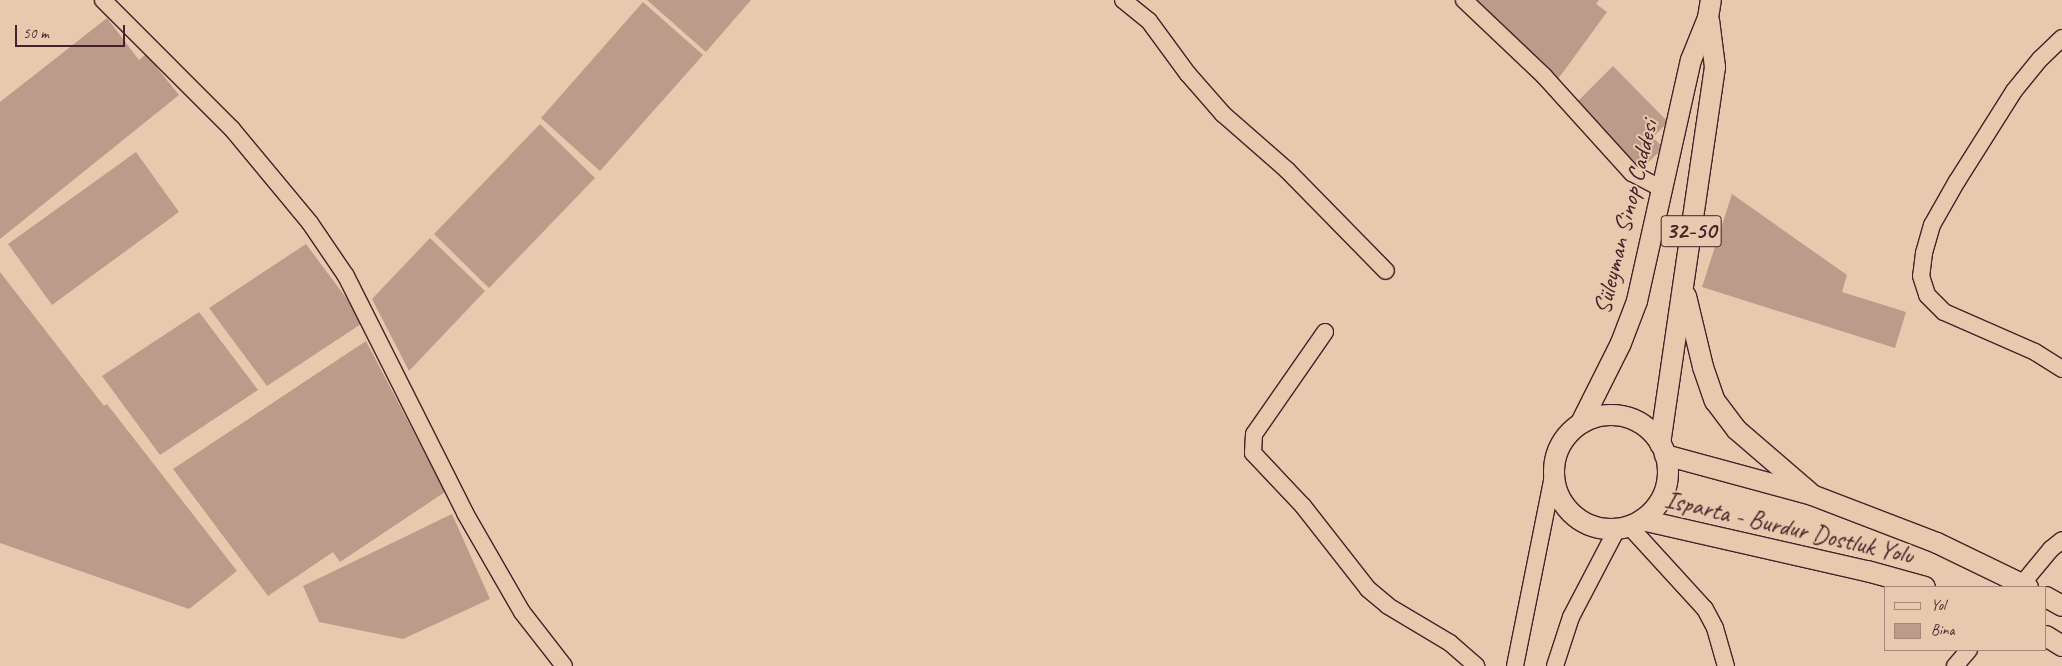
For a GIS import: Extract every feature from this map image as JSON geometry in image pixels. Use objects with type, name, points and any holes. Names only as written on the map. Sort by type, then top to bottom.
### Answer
[{"type":"main road","name":"Süleyman Sinop Caddesi","points":[[1581,423],[1621,343],[1637,301],[1691,60],[1710,9]]},
{"type":"main road","name":"Süleyman Sinop Caddesi","points":[[1663,449],[1715,67],[1710,9]]},
{"type":"main road","points":[[1684,284],[1702,368],[1715,401],[1737,430],[1812,495]]},
{"type":"main road","points":[[1625,416],[1639,422],[1651,432],[1663,449],[1668,473],[1665,492],[1652,513],[1630,525],[1602,529],[1587,524],[1574,516],[1563,504],[1556,491],[1555,460],[1560,445],[1569,433],[1581,423],[1595,417],[1625,416]]},
{"type":"main road","name":"Isparta - Burdur Dostluk Yolu","points":[[1663,449],[1812,495],[1937,543],[2025,586]]},
{"type":"main road","name":"Isparta - Burdur Dostluk Yolu","points":[[1630,525],[1867,572],[1921,586]]},
{"type":"main road","points":[[2047,598],[2062,606]]},
{"type":"main road","points":[[2047,637],[2062,646]]},
{"type":"street","points":[[103,0],[232,129],[315,231],[346,276],[465,513],[522,612],[564,666]]},
{"type":"street","points":[[1123,0],[1149,21],[1188,74],[1223,114],[1287,170],[1386,271]]},
{"type":"street","points":[[1464,0],[1544,76],[1632,174],[1662,188]]},
{"type":"street","points":[[2062,38],[2040,59],[2014,91],[1957,181],[1932,225],[1924,252],[1921,276],[1927,295],[1944,312],[2035,352],[2062,369]]},
{"type":"street","points":[[1325,332],[1254,434],[1253,453],[1303,506],[1368,589],[1388,606],[1450,643],[1476,666]]},
{"type":"street","points":[[1515,666],[1554,475]]},
{"type":"street","points":[[1556,666],[1571,617],[1630,525],[1705,609],[1715,628],[1726,666]]},
{"type":"street","points":[[2025,586],[2051,549],[2062,540]]},
{"type":"street","points":[[1955,666],[1968,651]]},
{"type":"building","points":[[647,0],[751,0],[706,52]]},
{"type":"building","points":[[1473,0],[1599,0],[1596,4],[1607,12],[1558,79]]},
{"type":"building","points":[[643,2],[703,55],[600,171],[541,118]]},
{"type":"building","points":[[107,18],[139,60],[146,54],[179,95],[0,239],[0,102]]},
{"type":"building","points":[[1613,66],[1668,122],[1653,137],[1663,148],[1639,171],[1574,105]]},
{"type":"building","points":[[540,124],[595,178],[489,288],[434,234]]},
{"type":"building","points":[[136,152],[179,212],[52,305],[8,244]]},
{"type":"building","points":[[1732,194],[1847,275],[1842,292],[1906,312],[1895,348],[1702,287]]},
{"type":"building","points":[[430,238],[485,291],[409,371],[372,299]]},
{"type":"building","points":[[306,244],[364,322],[267,386],[209,308]]},
{"type":"building","points":[[0,272],[104,406],[107,404],[237,571],[189,609],[0,543]]},
{"type":"building","points":[[199,312],[258,390],[160,455],[102,376]]},
{"type":"building","points":[[366,341],[445,492],[340,562],[333,552],[268,596],[173,469]]},
{"type":"building","points":[[452,514],[490,599],[403,639],[319,622],[303,586]]}]
